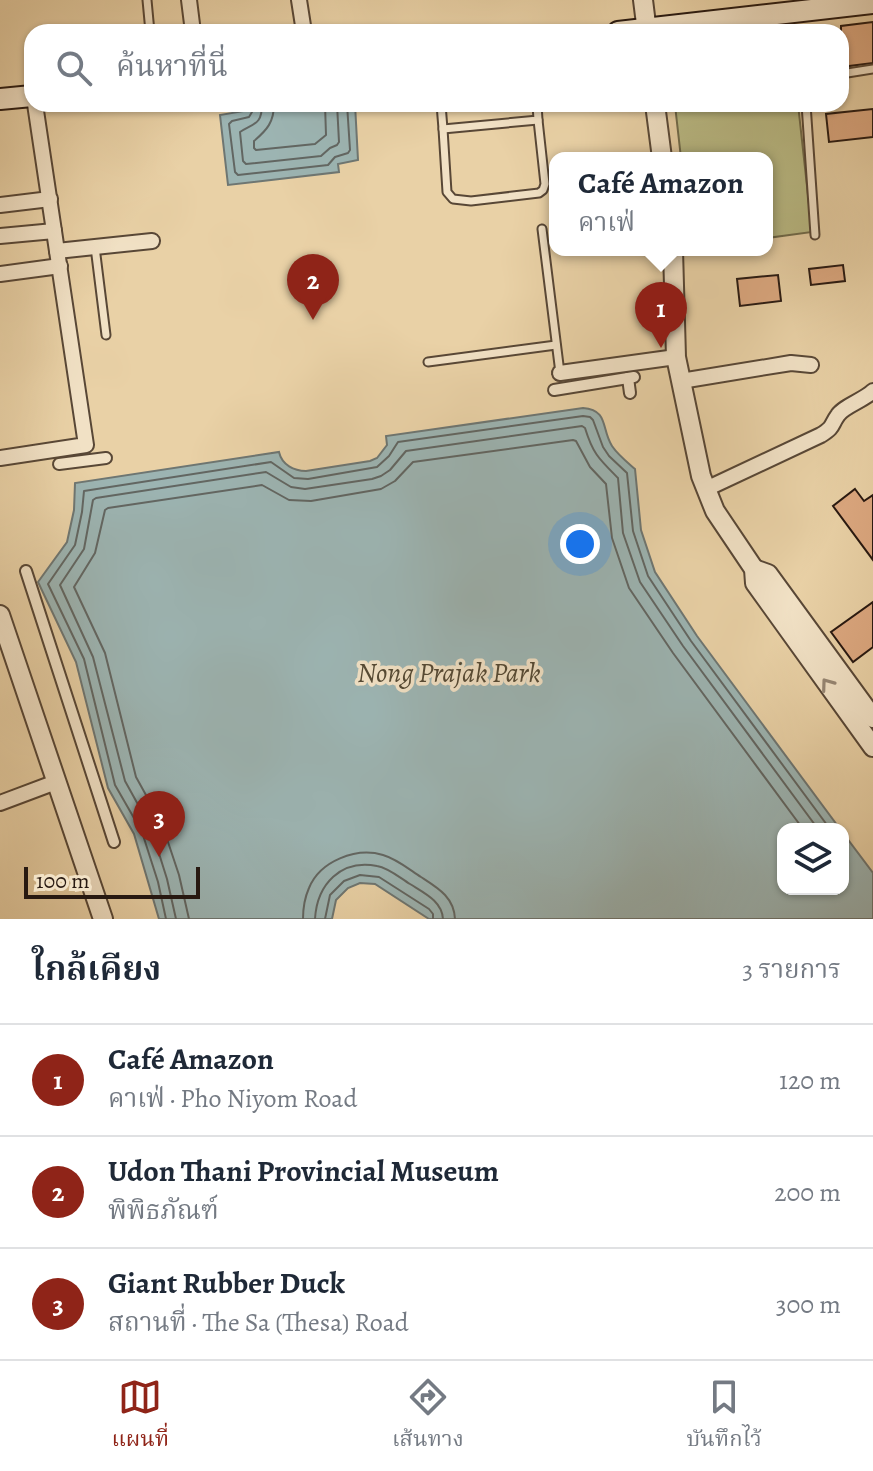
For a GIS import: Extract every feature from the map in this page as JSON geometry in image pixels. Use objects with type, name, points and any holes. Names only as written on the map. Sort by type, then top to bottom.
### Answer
[{"type":"main road","points":[[675,24],[751,8],[873,3]]},
{"type":"main road","points":[[0,99],[24,97]]},
{"type":"street","points":[[189,0],[192,24]]},
{"type":"street","points":[[299,0],[303,24]]},
{"type":"street","points":[[643,0],[646,24]]},
{"type":"street","points":[[0,458],[86,445],[36,112]]},
{"type":"street","points":[[656,112],[661,152]]},
{"type":"street","points":[[0,205],[50,199]]},
{"type":"street","points":[[0,236],[54,231]]},
{"type":"street","points":[[0,274],[95,247],[152,241]]},
{"type":"street","points":[[673,256],[676,357],[706,489],[715,511],[754,569],[755,583],[873,747]]},
{"type":"street","points":[[560,373],[676,357]]},
{"type":"street","points":[[681,381],[791,363],[811,365]]},
{"type":"street","points":[[554,390],[631,378],[630,393]]},
{"type":"street","points":[[706,489],[821,435],[831,428],[841,411],[865,399],[873,391]]},
{"type":"street","points":[[59,464],[106,458]]},
{"type":"street","points":[[754,569],[768,574],[873,718]]},
{"type":"street","points":[[26,571],[114,842]]},
{"type":"street","points":[[0,615],[103,919]]},
{"type":"street","points":[[0,803],[56,782]]},
{"type":"lane","points":[[147,0],[149,24]]},
{"type":"lane","points":[[849,73],[873,69]]},
{"type":"lane","points":[[442,112],[447,192],[453,199],[471,201],[543,190],[545,184],[538,112]]},
{"type":"lane","points":[[807,112],[815,235]]},
{"type":"lane","points":[[443,129],[538,120]]},
{"type":"lane","points":[[542,229],[560,373]]},
{"type":"lane","points":[[95,247],[106,335]]},
{"type":"lane","points":[[428,362],[556,345]]},
{"type":"green space","points":[[676,112],[799,112],[812,232],[773,237],[773,152],[680,152]]},
{"type":"water","points":[[238,112],[355,112],[358,160],[338,164],[339,172],[228,185],[220,115]]},
{"type":"water","name":"Nong Prajak Park","points":[[583,408],[597,412],[612,446],[635,469],[641,530],[655,572],[697,636],[836,823],[777,823],[777,895],[849,895],[849,841],[873,873],[873,919],[429,919],[375,884],[360,883],[348,888],[336,900],[332,919],[159,919],[134,834],[108,788],[76,662],[38,582],[67,542],[74,510],[75,483],[279,452],[289,466],[306,471],[377,458],[387,445],[386,436]]},
{"type":"building","points":[[873,22],[873,63],[849,66],[849,25]]},
{"type":"building","points":[[873,109],[873,137],[829,142],[826,114]]},
{"type":"building","points":[[843,265],[845,281],[811,285],[809,269]]},
{"type":"building","points":[[778,275],[781,301],[740,306],[737,279]]},
{"type":"building","points":[[855,489],[864,501],[873,495],[873,560],[833,506]]},
{"type":"building","points":[[873,602],[873,647],[853,662],[831,632]]},
{"type":"place","name":"Udon Thani Provincial Museum","points":[[313,320]]},
{"type":"place","name":"Café Amazon","points":[[661,348]]},
{"type":"place","name":"Giant Rubber Duck","points":[[159,857]]}]
